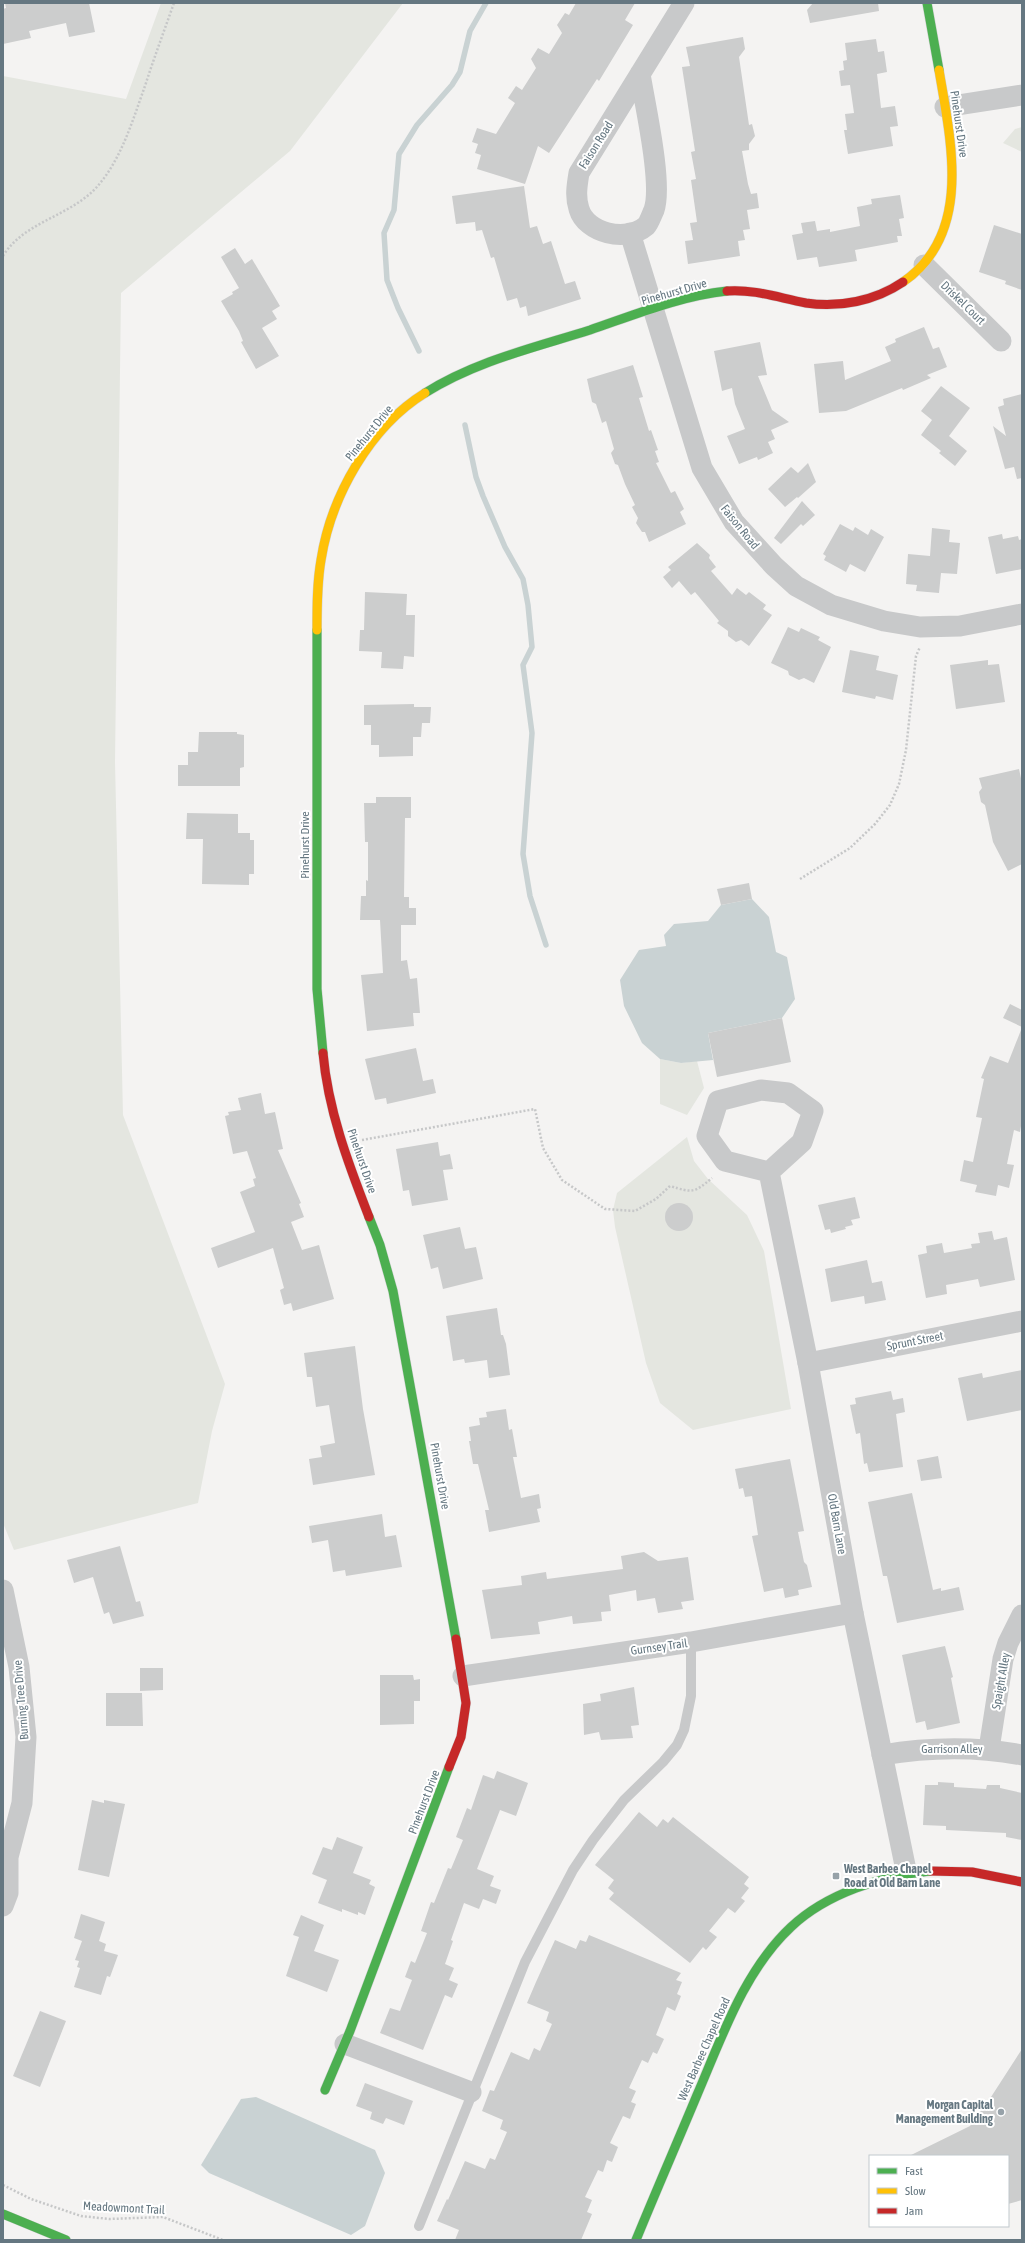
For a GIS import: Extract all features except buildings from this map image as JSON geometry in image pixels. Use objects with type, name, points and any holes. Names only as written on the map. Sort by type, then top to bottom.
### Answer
[{"type":"street","name":"Faison Road","points":[[640,74],[657,187],[654,209],[646,226],[630,233],[610,234],[588,224],[579,210],[576,192],[579,173],[640,74],[684,3]]},
{"type":"street","name":"Pinehurst Drive","points":[[325,2090],[345,2044],[461,1737],[466,1703],[463,1676],[393,1291],[380,1245],[342,1144],[330,1100],[323,1057],[317,989],[318,570],[327,527],[355,468],[384,429],[415,401],[447,380],[467,370],[653,310],[699,296],[726,290],[754,289],[794,301],[830,305],[868,300],[901,284],[924,265],[938,242],[949,216],[953,188],[952,155],[927,3]]},
{"type":"street","points":[[945,107],[1022,95]]},
{"type":"street","name":"Faison Road","points":[[630,233],[702,468],[734,522],[750,542],[796,586],[831,605],[884,621],[920,627],[960,626],[1022,614]]},
{"type":"street","name":"Driskel Court","points":[[924,265],[1001,341]]},
{"type":"street","points":[[762,1090],[788,1092],[813,1111],[802,1142],[769,1172],[725,1161],[708,1136],[718,1101],[762,1090]]},
{"type":"street","name":"Old Barn Lane","points":[[769,1172],[808,1363],[854,1613],[907,1875]]},
{"type":"street","name":"Sprunt Street","points":[[808,1363],[1022,1321]]},
{"type":"street","name":"Burning Tree Drive","points":[[3,1590],[19,1667],[26,1737],[22,1803],[9,1828],[6,1861],[8,1892],[3,1906]]},
{"type":"street","name":"Gurnsey Trail","points":[[463,1676],[692,1642],[854,1613]]},
{"type":"street","name":"Spaight Alley","points":[[990,1749],[1003,1659],[1008,1643],[1022,1616]]},
{"type":"street","name":"Garrison Alley","points":[[882,1755],[933,1748],[990,1749],[1022,1755]]},
{"type":"street","name":"West Barbee Chapel Road","points":[[636,2240],[728,2020],[760,1963],[792,1926],[822,1905],[876,1883],[907,1875],[942,1870],[968,1871],[991,1874],[1022,1882]]},
{"type":"street","points":[[345,2044],[471,2092]]},
{"type":"street","points":[[3,2214],[66,2240]]},
{"type":"lane","points":[[419,2226],[471,2092],[525,1962],[573,1870],[593,1840],[624,1800],[664,1762],[677,1745],[684,1730],[689,1712],[692,1642]]},
{"type":"path","points":[[3,256],[16,239],[92,192],[103,179],[121,148],[174,3]]},
{"type":"path","points":[[800,879],[850,848],[875,824],[890,805],[902,770],[916,656],[922,645]]},
{"type":"path","points":[[362,1140],[535,1109],[543,1148],[562,1180],[605,1209],[635,1211],[656,1199],[670,1186],[689,1192],[698,1190],[712,1178]]},
{"type":"path","name":"Meadowmont Trail","points":[[3,2185],[31,2199],[81,2216],[109,2218],[163,2217],[223,2240]]},
{"type":"shaded area","points":[[161,3],[403,3],[290,151],[121,293],[115,762],[123,1115],[225,1384],[212,1431],[198,1503],[14,1550],[3,1523],[3,76],[126,99]]},
{"type":"shaded area","points":[[1022,127],[1022,152],[1003,143],[1015,129]]},
{"type":"shaded area","points":[[752,899],[769,917],[776,952],[787,957],[795,999],[782,1018],[708,1033],[713,1060],[681,1063],[660,1059],[642,1043],[624,1006],[620,980],[639,950],[666,946],[664,935],[674,924],[708,921],[721,905]]},
{"type":"shaded area","points":[[660,1059],[681,1063],[697,1061],[704,1088],[687,1115],[660,1104]]},
{"type":"shaded area","points":[[687,1137],[694,1161],[708,1179],[747,1215],[764,1251],[791,1409],[693,1430],[660,1403],[646,1363],[615,1227],[613,1210],[617,1193]]},
{"type":"shaded area","points":[[256,2097],[375,2150],[385,2173],[365,2226],[351,2235],[209,2173],[201,2165],[241,2099]]},
{"type":"waterway","points":[[419,351],[398,308],[387,280],[384,233],[394,210],[399,154],[417,125],[452,85],[460,72],[470,31],[486,3]]},
{"type":"waterway","points":[[465,425],[476,477],[505,547],[523,579],[528,605],[532,647],[523,665],[532,733],[523,854],[530,896],[546,945]]},
{"type":"traffic: fast","points":[[927,3],[939,70]]},
{"type":"traffic: fast","points":[[425,393],[464,372],[505,356],[590,330],[640,312],[692,297],[727,291]]},
{"type":"traffic: fast","points":[[317,630],[317,989],[323,1053]]},
{"type":"traffic: fast","points":[[369,1217],[380,1245],[393,1291],[456,1639]]},
{"type":"traffic: fast","points":[[325,2090],[350,2031],[449,1767]]},
{"type":"traffic: fast","points":[[636,2240],[725,2028],[747,1984],[774,1944],[805,1915],[838,1896],[874,1882],[912,1873],[930,1871]]},
{"type":"traffic: fast","points":[[3,2214],[66,2240]]},
{"type":"traffic: slow","points":[[903,282],[925,262],[940,239],[948,213],[952,185],[951,156],[939,70]]},
{"type":"traffic: slow","points":[[317,630],[317,603],[321,560],[326,536],[344,488],[356,465],[387,424],[405,407],[425,393]]},
{"type":"traffic: jam","points":[[727,291],[747,291],[806,303],[844,304],[856,302],[881,294],[903,282]]},
{"type":"traffic: jam","points":[[323,1053],[329,1095],[334,1116],[369,1217]]},
{"type":"traffic: jam","points":[[449,1767],[461,1737],[466,1703],[456,1639]]},
{"type":"traffic: jam","points":[[930,1871],[972,1872],[1022,1882]]},
{"type":"place","name":"West Barbee Chapel Road at Old Barn Lane","points":[[836,1876]]},
{"type":"place","name":"Morgan Capital Management Building","points":[[1001,2112]]}]
